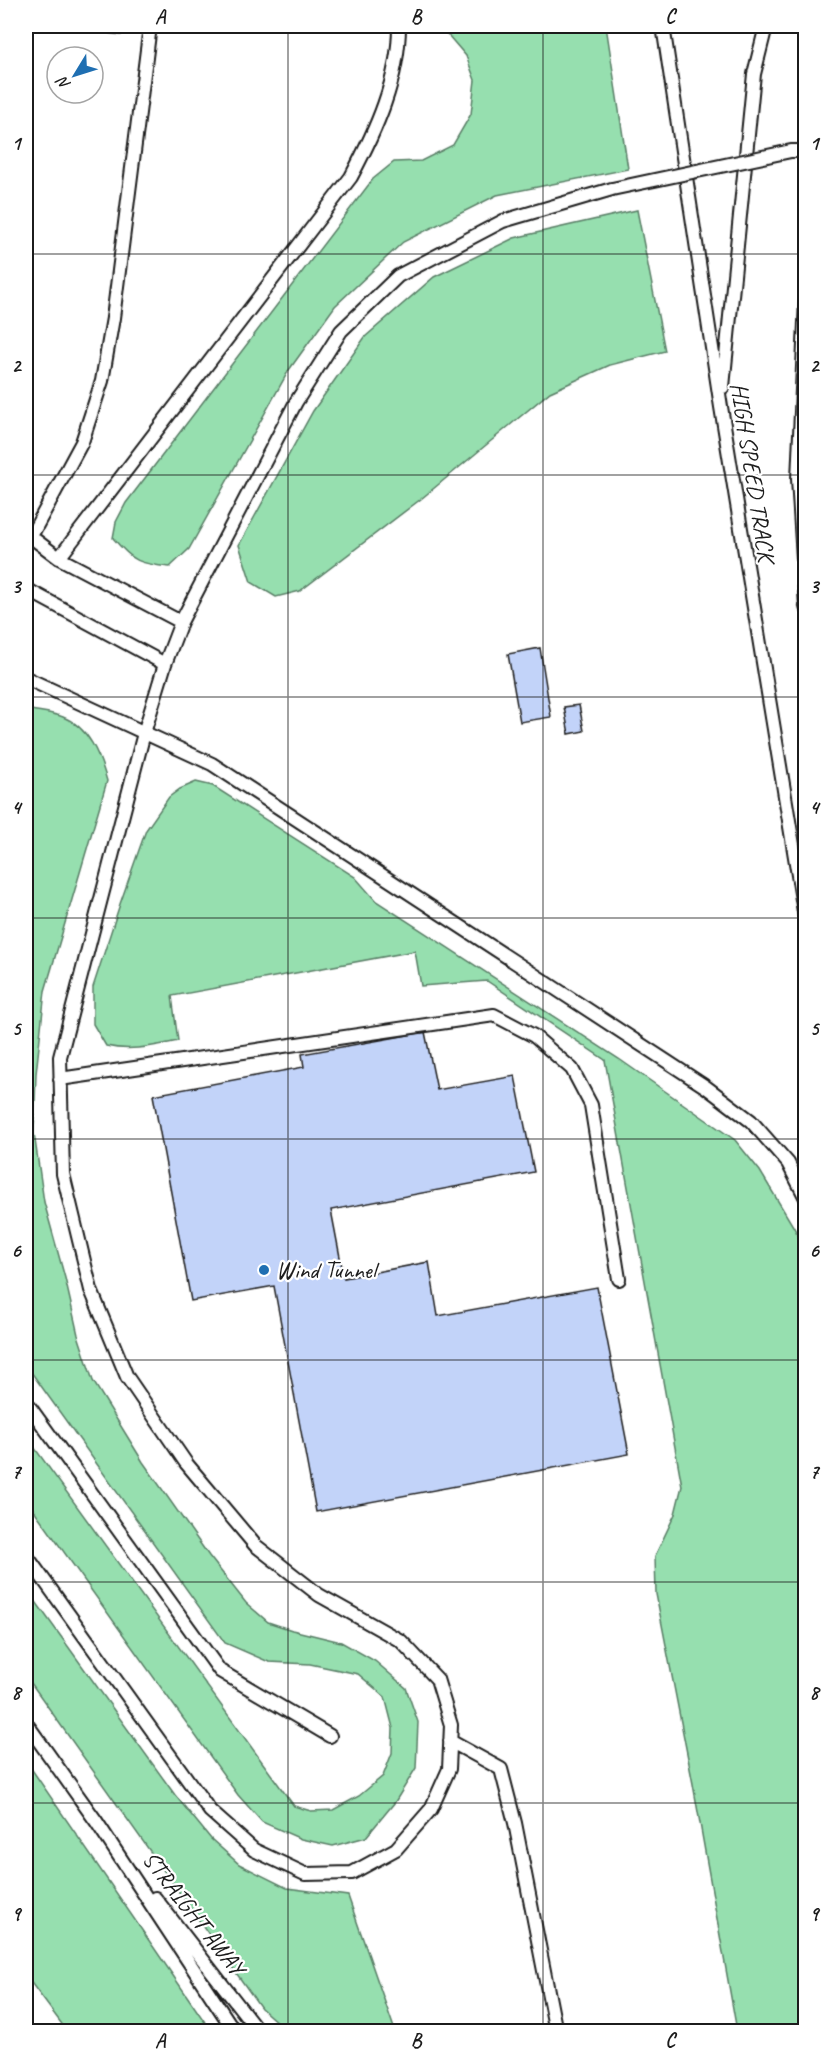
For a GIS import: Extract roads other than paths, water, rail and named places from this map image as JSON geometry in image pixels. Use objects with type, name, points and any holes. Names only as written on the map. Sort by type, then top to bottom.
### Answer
[{"type":"lane","points":[[150,26],[113,318],[102,381],[82,442],[28,535],[59,558],[181,622]]},
{"type":"lane","points":[[59,558],[351,177],[372,138],[388,91],[399,47],[399,26]]},
{"type":"lane","name":"HIGH SPEED TRACK","points":[[663,26],[721,407],[806,924]]},
{"type":"lane","points":[[721,407],[754,74],[766,26]]},
{"type":"lane","points":[[26,1554],[210,1810],[254,1850],[305,1874],[352,1873],[396,1850],[430,1809],[449,1769],[451,1725],[437,1679],[401,1641],[319,1595],[255,1545],[186,1463],[127,1377],[91,1290],[63,1174],[60,1057],[144,733],[165,664],[181,622],[296,402],[341,331],[398,276],[503,221],[612,189],[791,152],[806,152]]},
{"type":"lane","points":[[806,299],[798,479],[806,607]]},
{"type":"lane","points":[[799,446],[806,489]]},
{"type":"lane","points":[[26,590],[165,664]]},
{"type":"lane","points":[[27,680],[212,764],[706,1087],[751,1121],[789,1163],[806,1198]]},
{"type":"lane","points":[[60,1079],[494,1015],[534,1036],[572,1069],[591,1105],[619,1279]]},
{"type":"lane","points":[[26,1402],[220,1671],[330,1736]]},
{"type":"lane","name":"STRAIGHT AWAY","points":[[26,1723],[96,1821],[235,2031]]},
{"type":"lane","points":[[450,1741],[501,1769],[515,1822],[555,2031]]},
{"type":"lane","name":"STRAIGHT AWAY","points":[[96,1821],[259,2031]]},
{"type":"place","name":"Wind Tunnel","points":[[264,1270]]}]
